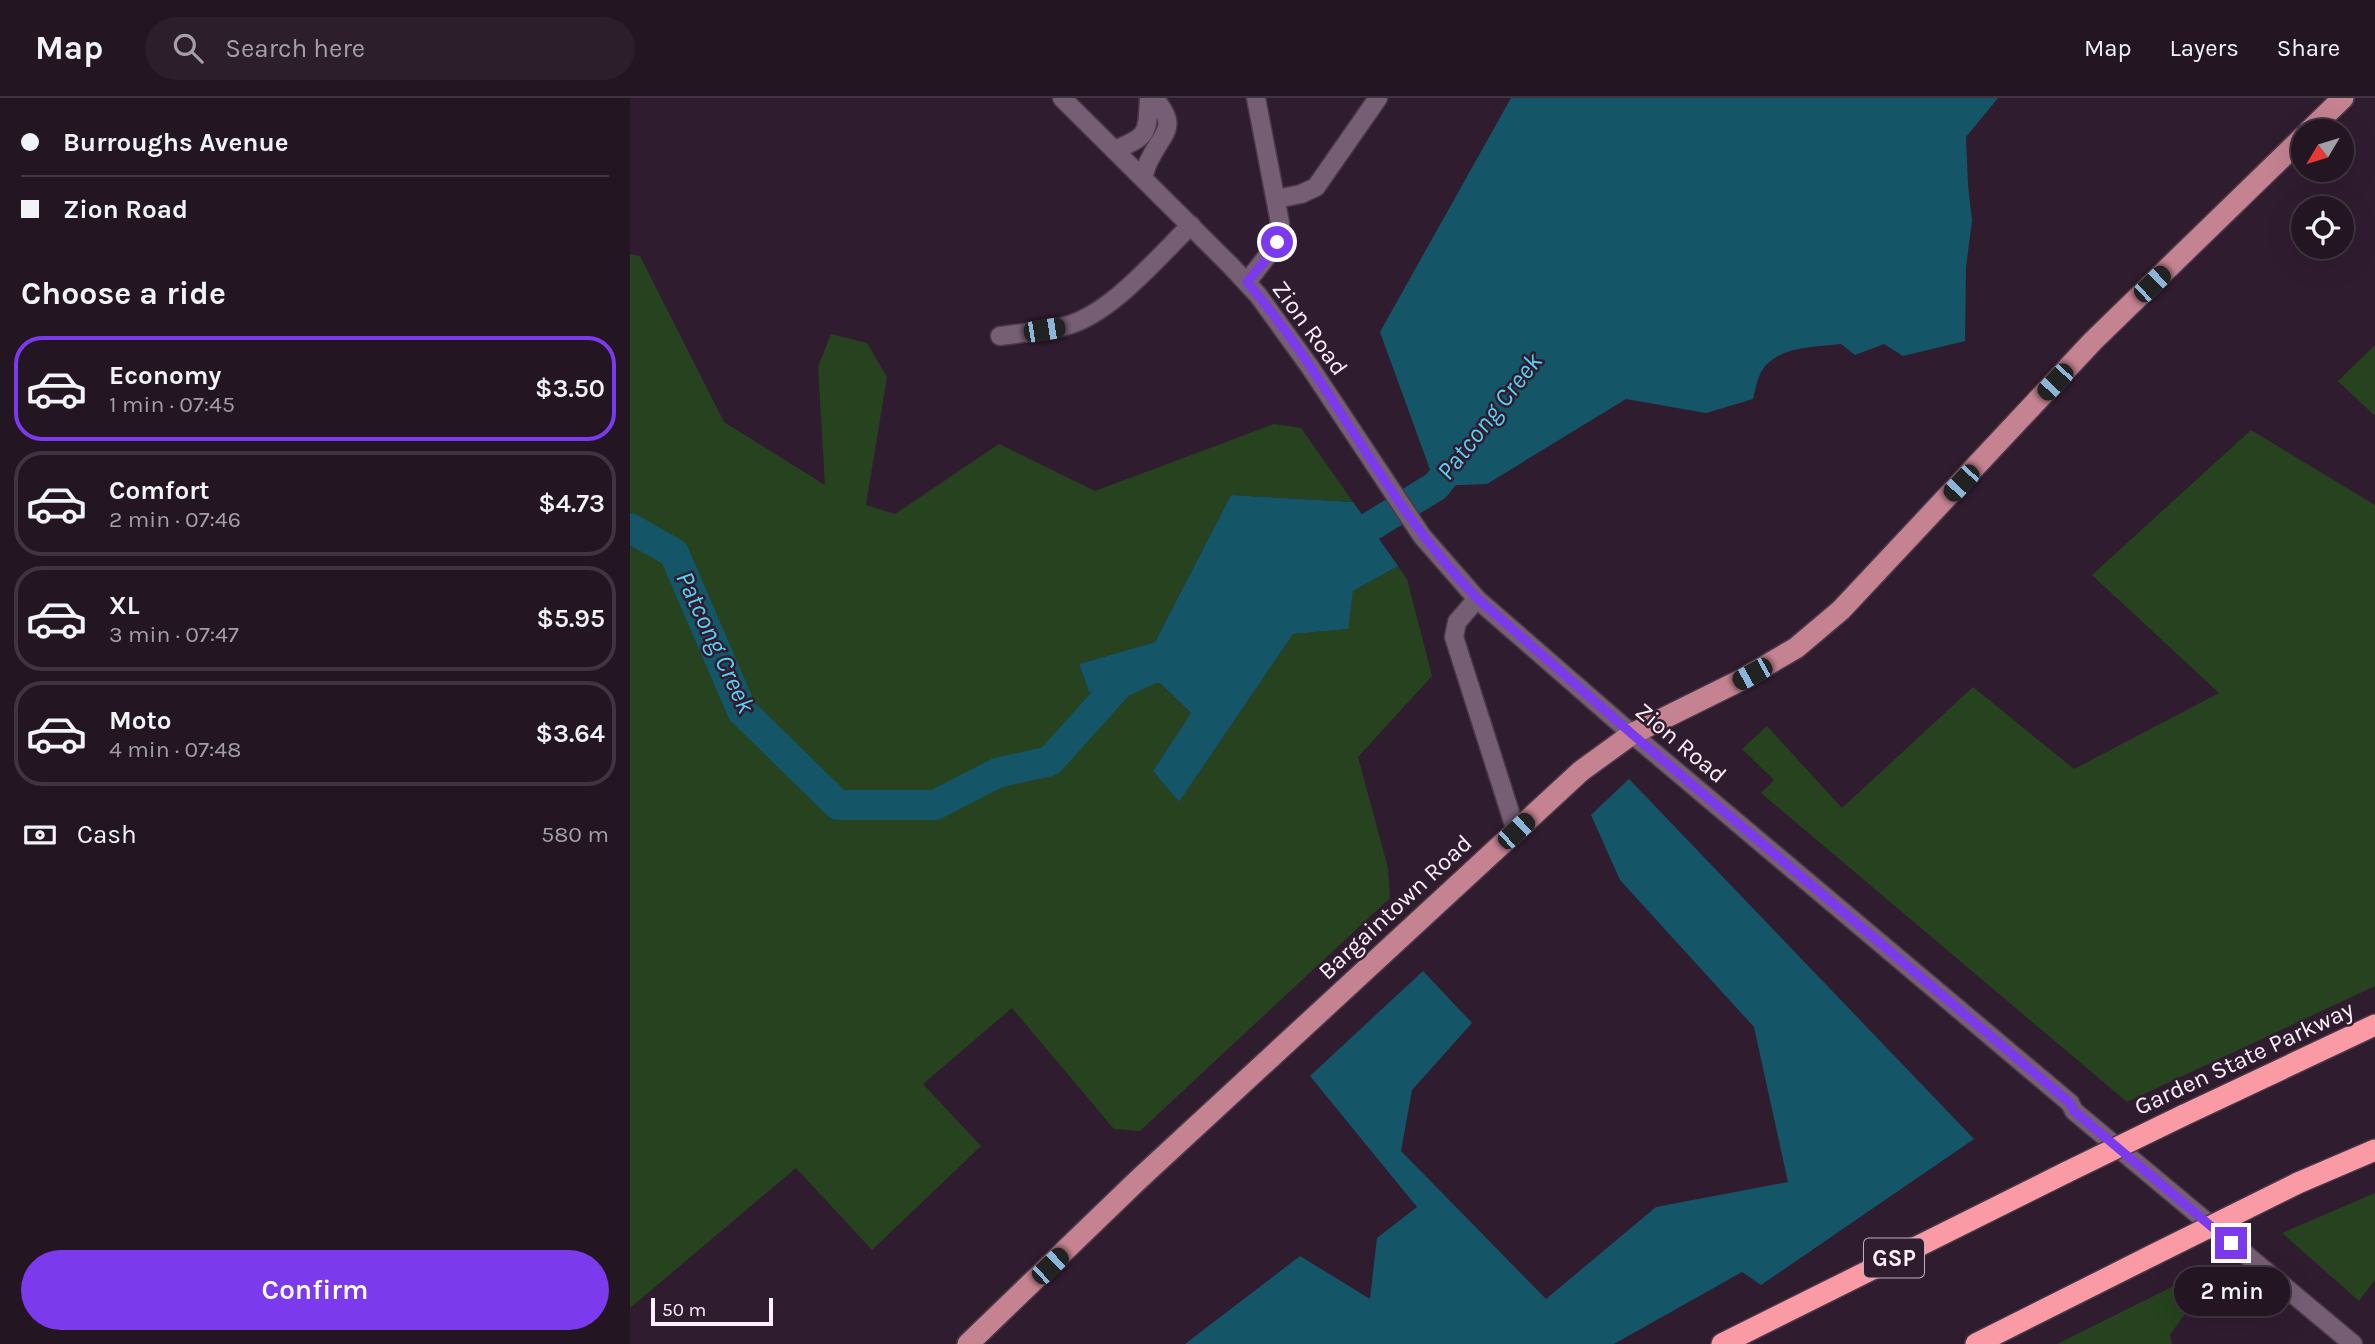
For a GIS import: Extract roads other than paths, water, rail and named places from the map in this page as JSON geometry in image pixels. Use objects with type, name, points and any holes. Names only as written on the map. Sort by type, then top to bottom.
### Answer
[{"type":"highway","name":"Garden State Parkway","points":[[1722,1344],[2067,1172],[2375,1025]]},
{"type":"highway","points":[[1976,1344],[2298,1183],[2375,1150]]},
{"type":"main road","points":[[2321,119],[2343,98]]},
{"type":"main road","name":"Bargaintown Road","points":[[968,1344],[1148,1171],[1602,754],[1632,734],[1796,648],[1833,617],[2093,341],[2291,149]]},
{"type":"street","name":"Zion Road","points":[[1062,98],[1247,282],[1287,334],[1411,521],[1437,556],[1478,599],[1632,734],[2070,1103],[2074,1111],[2353,1344]]},
{"type":"street","points":[[1114,150],[1131,144],[1145,132],[1151,98]]},
{"type":"street","points":[[1143,178],[1151,156],[1166,132],[1166,115],[1163,108],[1151,98]]},
{"type":"street","points":[[1247,282],[1277,242],[1280,223],[1256,98]]},
{"type":"street","points":[[1276,199],[1301,194],[1315,187],[1378,98]]},
{"type":"street","points":[[1000,336],[1066,326],[1090,316],[1111,302],[1191,225]]},
{"type":"street","points":[[1478,599],[1457,622],[1454,637],[1516,831]]},
{"type":"water","points":[[1511,98],[1998,98],[1966,137],[1972,221],[1966,267],[1965,341],[1903,356],[1884,344],[1855,355],[1841,344],[1797,349],[1768,363],[1761,372],[1753,399],[1706,413],[1626,399],[1487,484],[1436,486],[1380,332]]},
{"type":"water","points":[[1231,495],[1353,502],[1398,566],[1353,591],[1348,629],[1293,634],[1179,802],[1153,771],[1191,713],[1160,683],[1089,692],[1079,664],[1155,642]]},
{"type":"water","points":[[1629,779],[1974,1139],[1761,1285],[1742,1272],[1614,1344],[1185,1344],[1300,1256],[1370,1299],[1377,1238],[1417,1207],[1310,1076],[1423,971],[1472,1023],[1412,1090],[1401,1151],[1546,1299],[1656,1207],[1788,1182],[1754,1027],[1620,880],[1591,815]]},
{"type":"waterway","name":"Patcong Creek","points":[[1331,532],[1360,533],[1436,486],[1460,456]]},
{"type":"waterway","name":"Patcong Creek","points":[[630,528],[674,553],[742,711],[838,805],[935,805],[997,773],[1050,761],[1120,683],[1151,669]]}]
